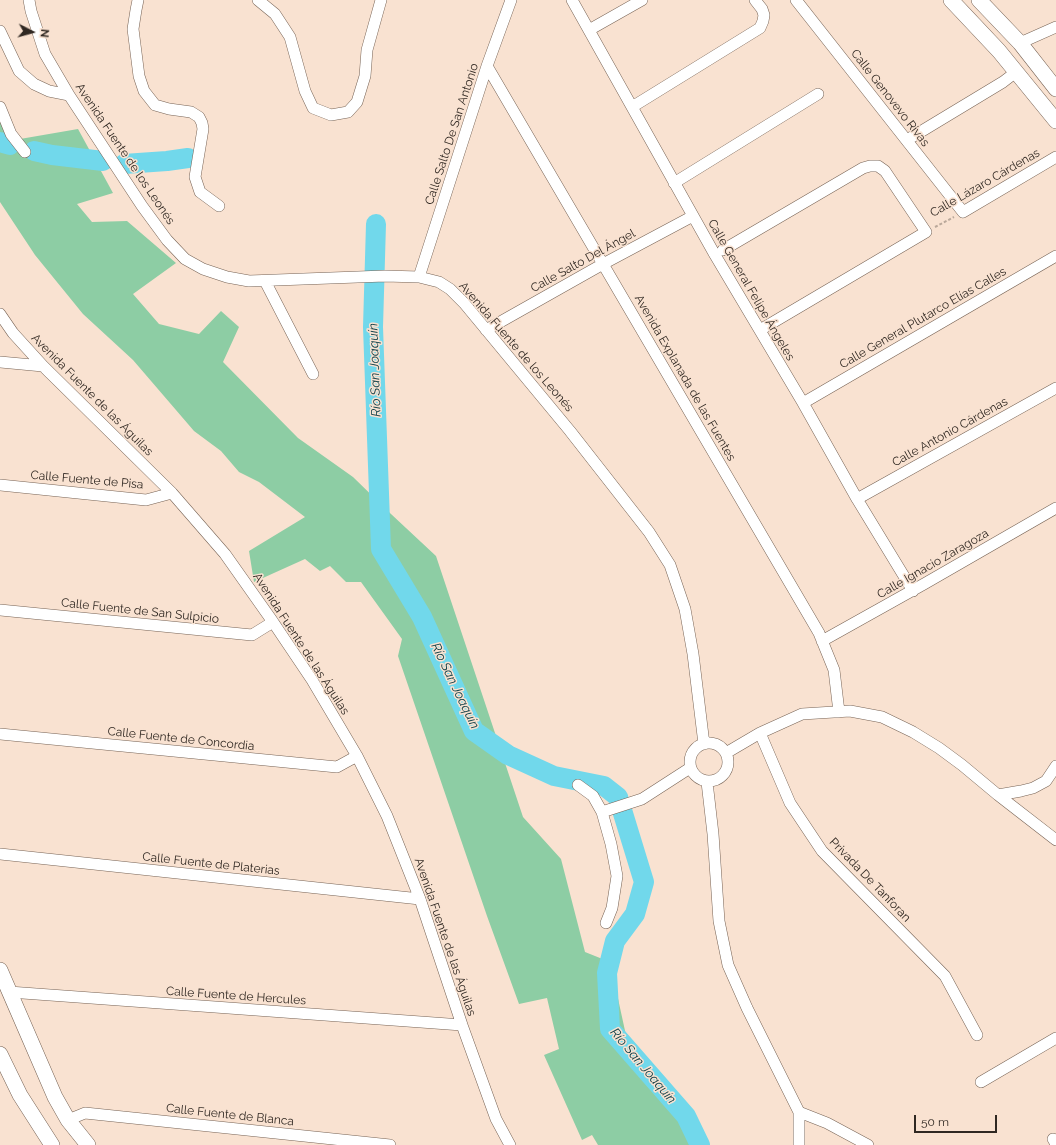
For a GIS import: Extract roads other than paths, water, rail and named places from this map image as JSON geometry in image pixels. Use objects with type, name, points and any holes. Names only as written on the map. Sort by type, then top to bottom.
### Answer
[{"type":"main road","points":[[951,0],[999,51],[1056,121]]},
{"type":"main road","points":[[979,0],[1020,43],[1056,89]]},
{"type":"main road","points":[[0,970],[55,1097],[68,1120],[88,1145]]},
{"type":"main road","points":[[0,1054],[20,1095],[52,1145]]},
{"type":"street","name":"Avenida Fuente de los Leonés","points":[[29,0],[31,11],[45,54],[69,95],[142,206],[167,240],[185,259],[203,269],[227,277],[249,281],[360,276],[419,277],[439,282],[450,289],[464,303],[570,430],[649,532],[670,565],[685,609],[693,654],[704,744]]},
{"type":"street","points":[[138,0],[133,29],[139,76],[144,91],[155,104],[169,109],[191,112],[199,118],[203,129],[195,177],[200,192],[219,206]]},
{"type":"street","points":[[258,0],[275,14],[290,37],[305,91],[313,108],[331,115],[348,112],[357,102],[365,76],[367,50],[381,0]]},
{"type":"street","name":"Calle Salto De San Antonio","points":[[419,277],[487,66],[511,0]]},
{"type":"street","name":"Calle General Felipe Ángeles","points":[[572,0],[715,255],[803,403],[857,499],[913,591]]},
{"type":"street","points":[[589,30],[642,0]]},
{"type":"street","name":"Calle Genovevo Rivas","points":[[796,0],[963,212]]},
{"type":"street","points":[[632,106],[760,28],[764,15],[759,5]]},
{"type":"street","points":[[1020,43],[1056,27]]},
{"type":"street","points":[[0,31],[19,71],[34,84],[49,91],[69,95]]},
{"type":"street","name":"Avenida Explanada de las Fuentes","points":[[487,66],[815,626],[834,670],[839,712]]},
{"type":"street","points":[[907,140],[1003,82],[1016,72]]},
{"type":"street","points":[[674,183],[818,94]]},
{"type":"street","points":[[0,107],[11,134],[25,152]]},
{"type":"street","name":"Calle Lázaro Cárdenas","points":[[963,212],[1056,157]]},
{"type":"street","points":[[723,250],[863,168],[870,166],[878,166],[885,171],[926,232],[760,330]]},
{"type":"street","name":"Calle Salto Del Ángel","points":[[486,330],[603,264],[693,216]]},
{"type":"street","name":"Calle General Plutarco Elías Calles","points":[[803,403],[1056,256]]},
{"type":"street","points":[[265,281],[313,374]]},
{"type":"street","name":"Avenida Fuente de las Águilas","points":[[0,314],[13,333],[43,366],[172,493],[225,554],[312,680],[357,756],[387,816],[420,899],[462,1025],[496,1119],[510,1145]]},
{"type":"street","points":[[0,362],[43,366]]},
{"type":"street","name":"Calle Antonio Cárdenas","points":[[857,499],[1056,388]]},
{"type":"street","name":"Calle Fuente de Pisa","points":[[0,485],[146,500],[172,493]]},
{"type":"street","name":"Calle Ignacio Zaragoza","points":[[822,641],[913,591],[1056,508]]},
{"type":"street","name":"Calle Fuente de San Sulpicio","points":[[0,610],[252,635],[273,622]]},
{"type":"street","points":[[726,753],[760,733],[802,714],[850,712],[882,717],[939,748],[1056,840]]},
{"type":"street","name":"Privada De Tanforan","points":[[760,733],[790,803],[822,851],[945,976],[977,1035]]},
{"type":"street","name":"Calle Fuente de Concordia","points":[[0,734],[337,767],[357,756]]},
{"type":"street","points":[[710,743],[722,748],[726,753],[728,761],[727,770],[715,781],[707,782],[700,780],[694,775],[690,768],[689,762],[691,756],[694,750],[699,746],[710,743]]},
{"type":"street","points":[[998,795],[1033,788],[1046,781],[1056,766]]},
{"type":"street","points":[[602,812],[642,799],[690,768]]},
{"type":"street","points":[[707,782],[713,834],[719,921],[728,965],[747,1008],[799,1112],[799,1145]]},
{"type":"street","points":[[578,785],[593,796],[602,812],[611,844],[617,876],[612,908],[606,923]]},
{"type":"street","name":"Calle Fuente de Platerias","points":[[0,854],[420,899]]},
{"type":"street","name":"Calle Fuente de Hercules","points":[[9,992],[462,1025]]},
{"type":"street","points":[[981,1082],[1056,1038]]},
{"type":"street","points":[[799,1112],[827,1123],[868,1145]]},
{"type":"street","name":"Calle Fuente de Blanca","points":[[68,1120],[85,1113],[390,1145]]},
{"type":"waterway","name":"Río San Joaquín","points":[[0,142],[10,145]]},
{"type":"waterway","name":"Río San Joaquín","points":[[34,151],[52,155],[103,161]]},
{"type":"waterway","name":"Río San Joaquín","points":[[124,164],[188,158]]},
{"type":"waterway","name":"Río San Joaquín","points":[[376,224],[373,327],[381,549],[422,617],[474,731],[508,755],[554,776],[604,786],[618,797],[644,882],[635,914],[615,941],[607,973],[610,1029],[686,1116],[700,1145]]}]
